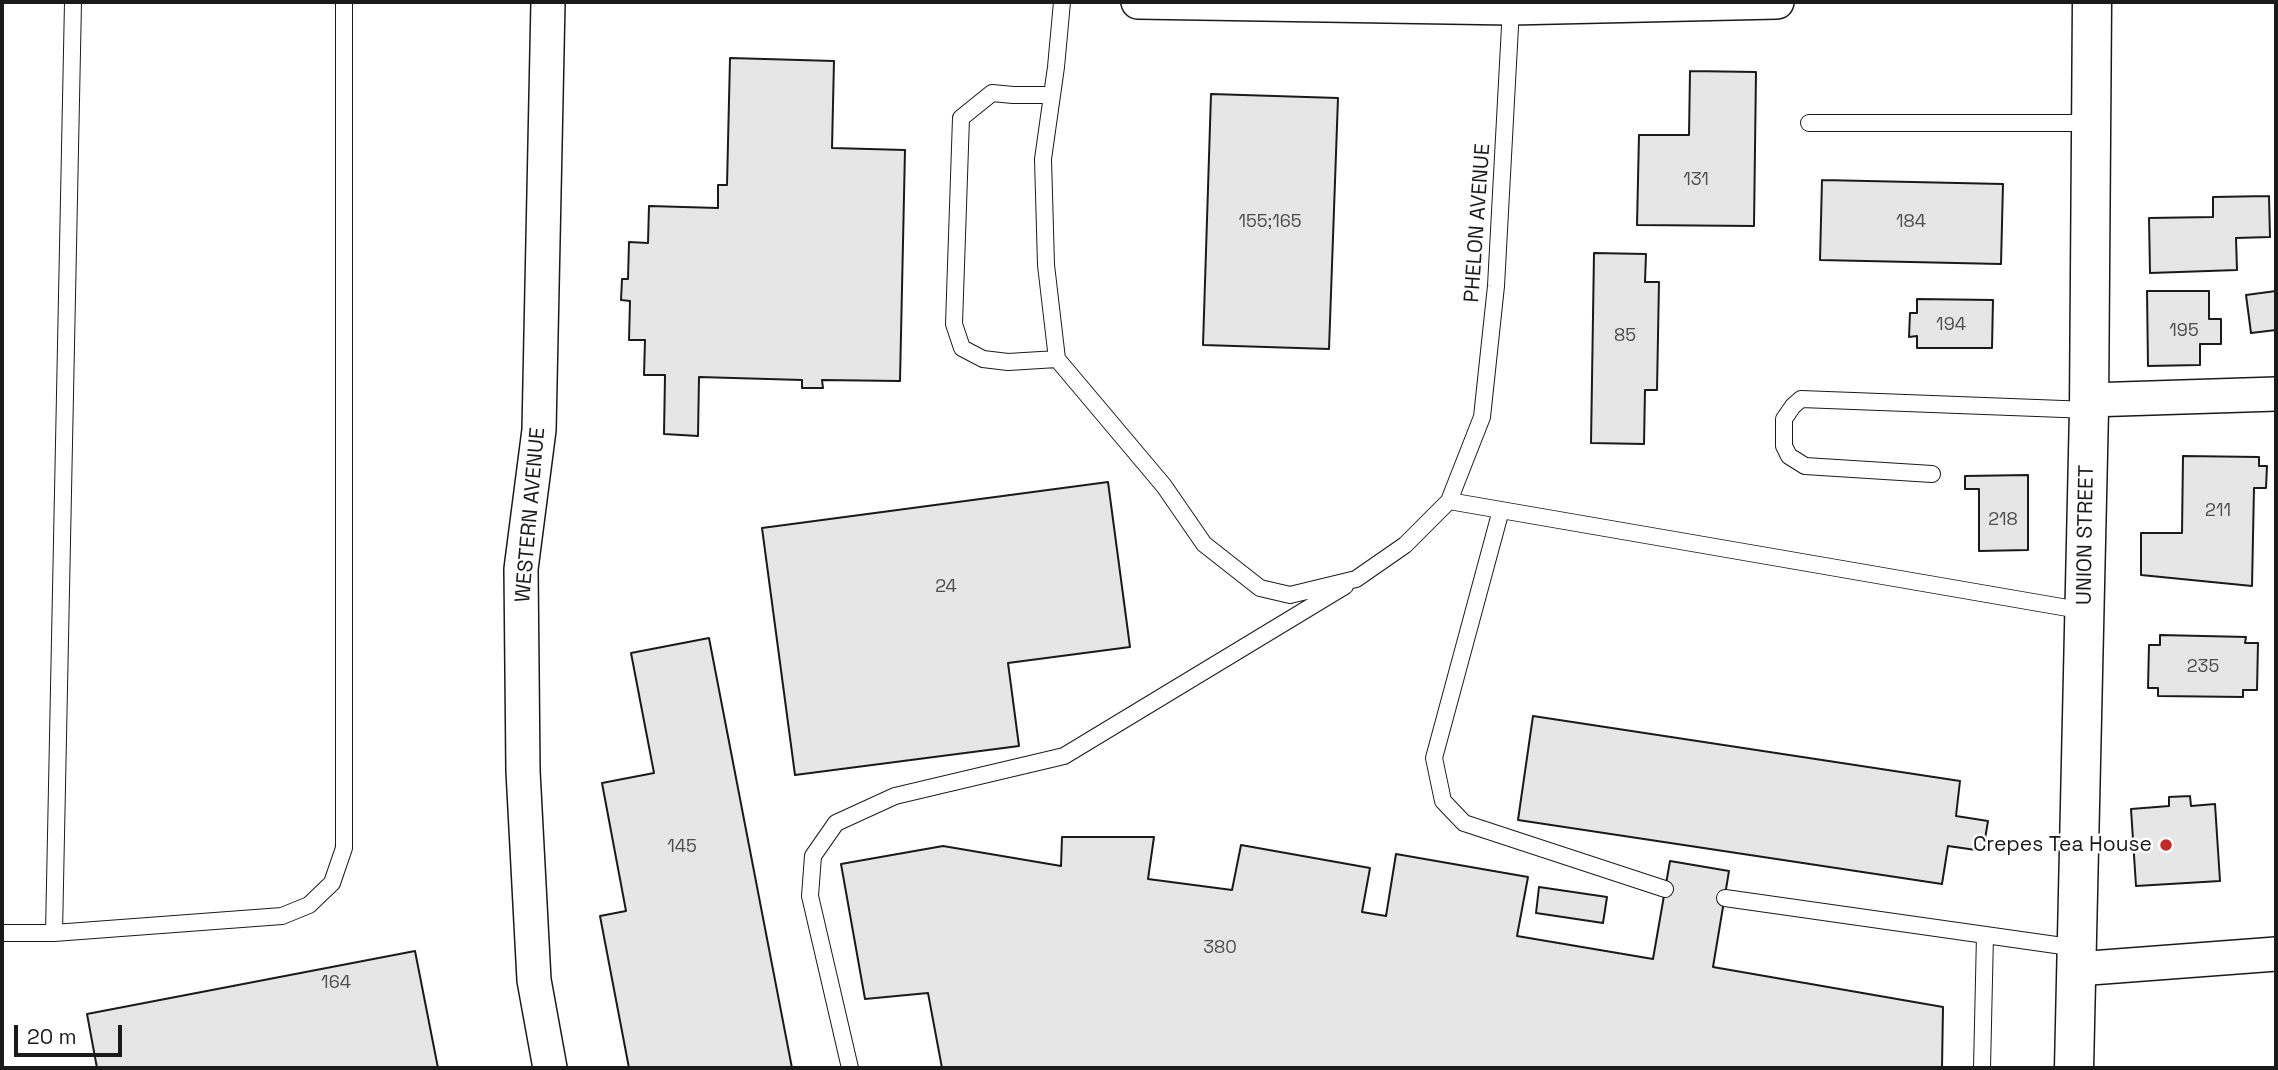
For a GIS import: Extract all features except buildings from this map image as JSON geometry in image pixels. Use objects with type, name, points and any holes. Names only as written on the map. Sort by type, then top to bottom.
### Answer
[{"type":"main road","name":"UNION STREET","points":[[2074,1068],[2089,405],[2092,2]]},
{"type":"street","name":"WESTERN AVENUE","points":[[548,2],[539,430],[521,569],[523,771],[534,980],[550,1068]]},
{"type":"street","points":[[1138,2],[1512,5],[1777,2]]},
{"type":"street","points":[[2089,405],[2276,394]]},
{"type":"street","points":[[2077,958],[2276,954]]},
{"type":"lane","points":[[54,933],[73,2]]},
{"type":"lane","points":[[2,933],[54,933],[282,916],[309,905],[332,883],[344,848],[344,2]]},
{"type":"lane","points":[[1062,2],[1044,159],[1045,251],[1057,359],[1164,486],[1204,544],[1260,588],[1290,595],[1356,579]]},
{"type":"lane","name":"PHELON AVENUE","points":[[1449,501],[1482,417],[1496,286],[1512,5]]},
{"type":"lane","points":[[1052,95],[992,93],[961,118],[954,324],[962,348],[983,359],[1008,362],[1057,359]]},
{"type":"lane","points":[[1809,123],[2091,123]]},
{"type":"lane","points":[[1933,474],[1805,466],[1789,456],[1784,446],[1784,419],[1801,400],[2089,405]]},
{"type":"lane","points":[[850,1068],[810,896],[813,856],[836,823],[895,796],[1064,756],[1356,579],[1405,545],[1449,501],[2085,611]]},
{"type":"lane","points":[[1501,510],[1434,758],[1443,801],[1464,823],[1665,890]]},
{"type":"lane","points":[[1725,898],[1986,935],[2077,958]]},
{"type":"lane","points":[[1982,1068],[1986,935]]},
{"type":"place","name":"Crepes Tea House","points":[[2166,845]]}]
